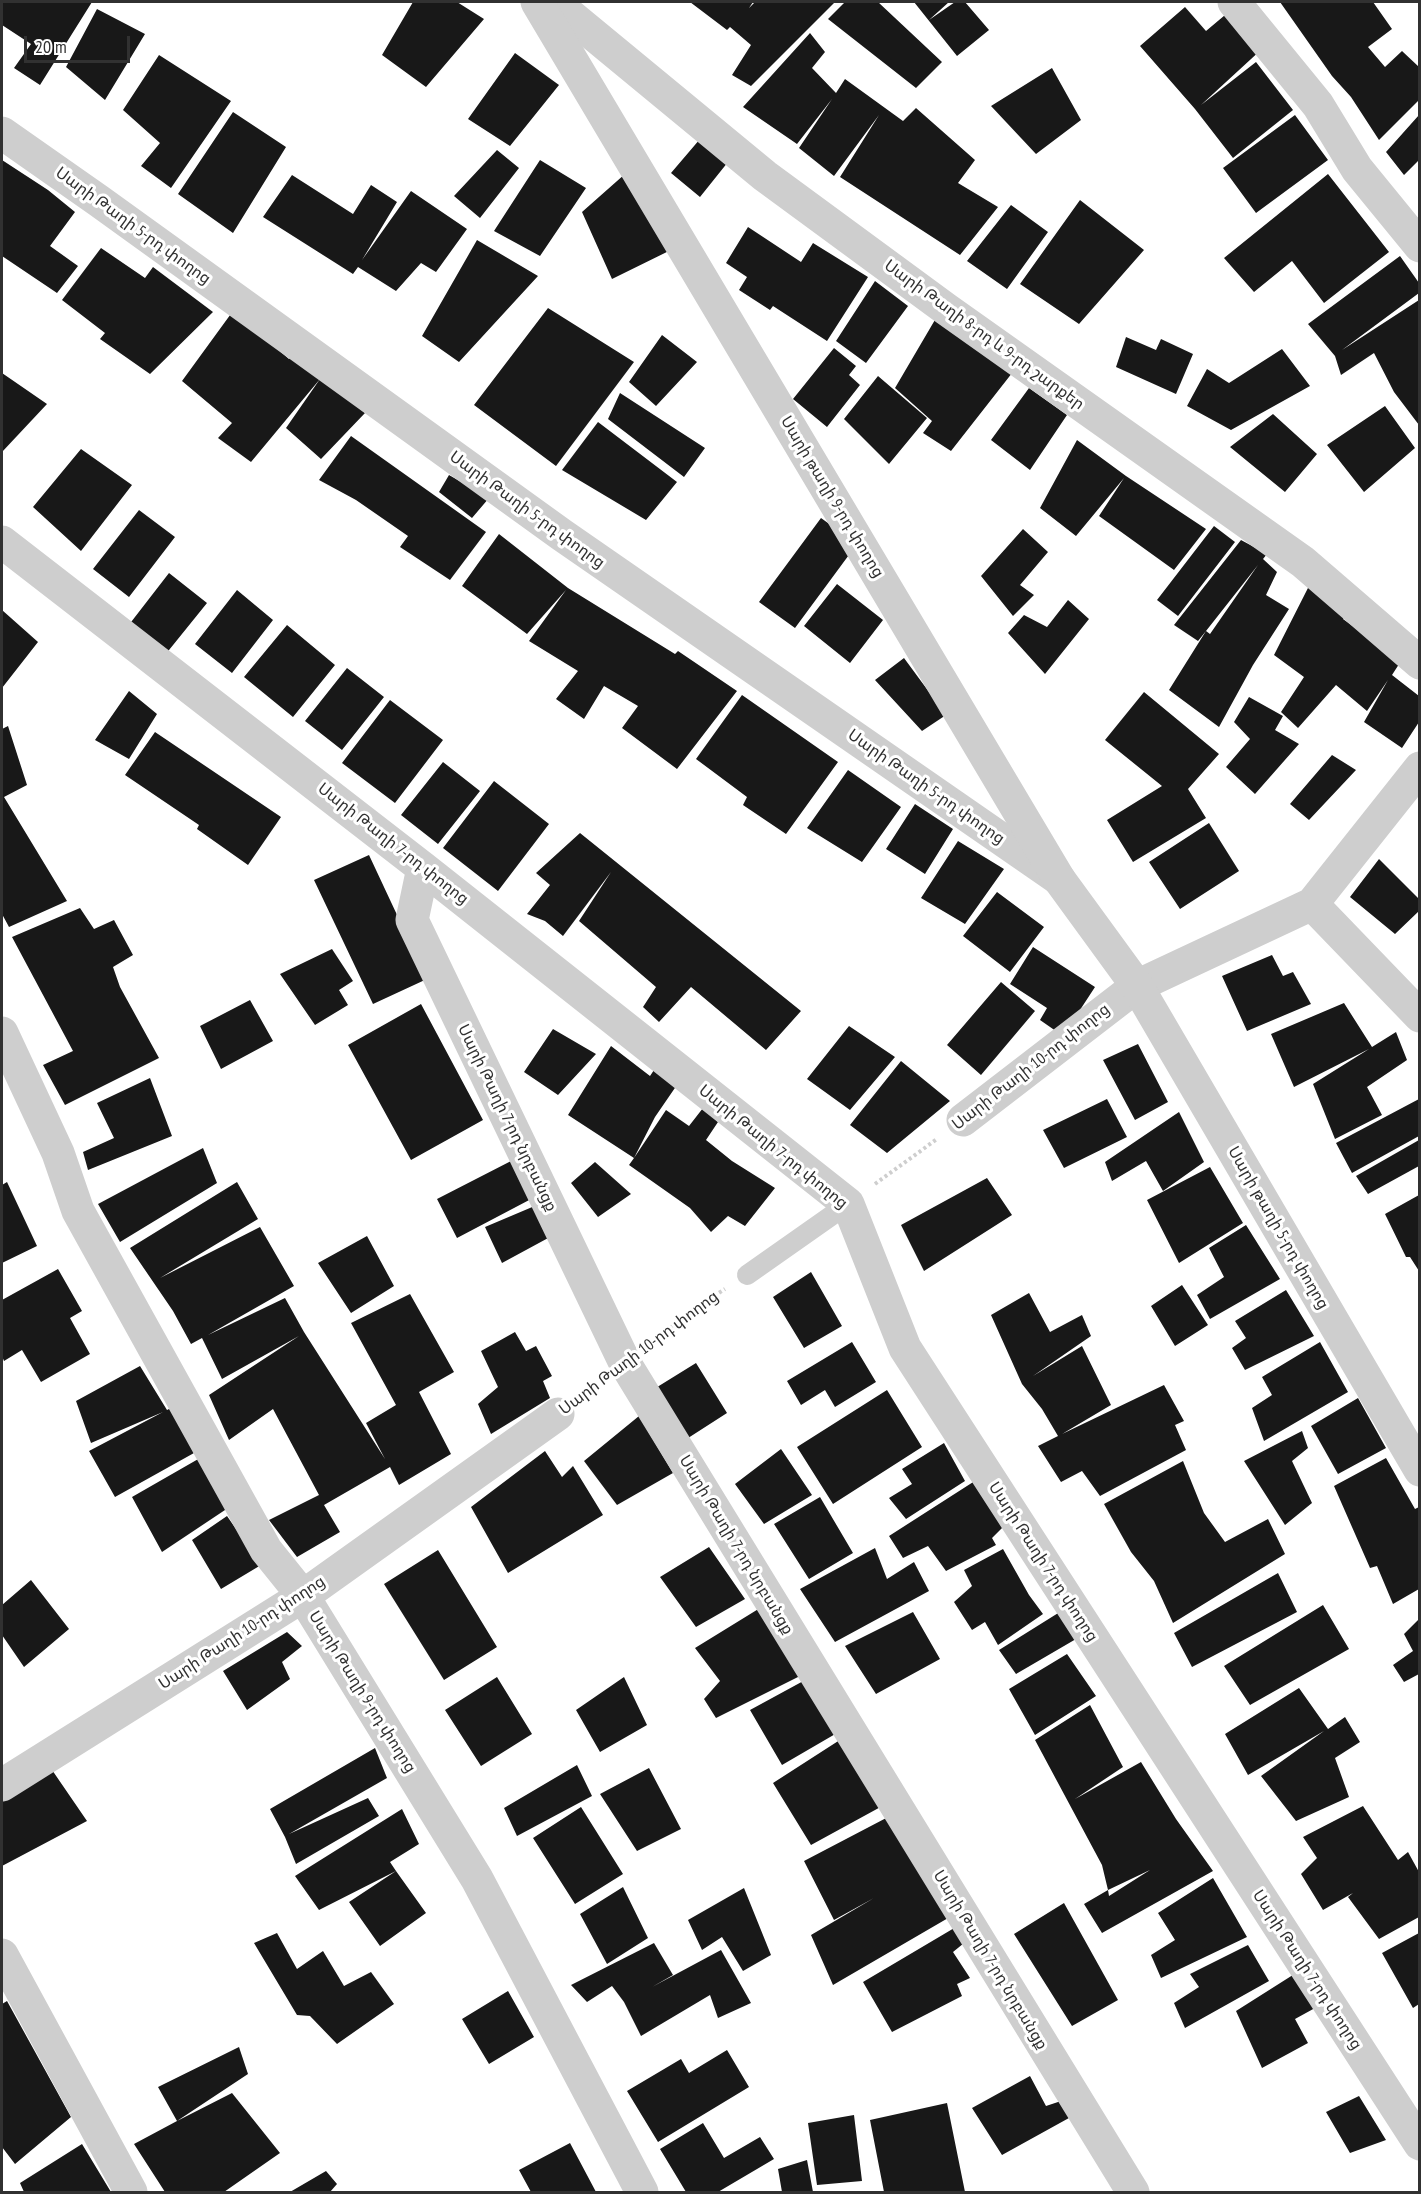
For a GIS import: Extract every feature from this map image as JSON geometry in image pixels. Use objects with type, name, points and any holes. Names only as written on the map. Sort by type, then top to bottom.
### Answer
[{"type":"street","name":"Սարի թաղի 9-րդ փողոց","points":[[537,2],[1059,879],[1137,986]]},
{"type":"street","name":"Սարի Թաղի 8-րդ և 9-րդ շարքեր","points":[[554,2],[765,176],[946,309],[1303,562],[1419,663]]},
{"type":"street","points":[[1234,2],[1318,105],[1357,169],[1419,246]]},
{"type":"street","name":"Սարի Թաղի 5-րդ փողոց","points":[[2,133],[562,536],[1059,879]]},
{"type":"street","name":"Սարի Թաղի 7-րդ փողոց","points":[[2,542],[423,867],[848,1204],[905,1348],[1419,2144]]},
{"type":"street","name":"Սարի Թաղի 10-րդ փողոց","points":[[963,1120],[1137,986],[1312,904],[1419,768]]},
{"type":"street","name":"Սարի Թաղի 7-րդ նրբանցք","points":[[423,867],[412,920],[626,1365],[1133,2193]]},
{"type":"street","points":[[1312,904],[1419,1016]]},
{"type":"street","name":"Սարի թաղի 5-րդ փողոց","points":[[1137,986],[1419,1470]]},
{"type":"street","name":"Սարի Թաղի 9-րդ փողոց","points":[[2,1033],[58,1153],[78,1211],[266,1550],[303,1596],[477,1879],[642,2193]]},
{"type":"street","name":"Սարի Թաղի 10-րդ փողոց","points":[[2,1785],[303,1596],[558,1414]]},
{"type":"street","points":[[2,1955],[130,2193]]},
{"type":"lane","points":[[747,1275],[848,1204]]},
{"type":"path","name":"Սարի Թաղի 10-րդ փողոց","points":[[848,1204],[963,1120]]},
{"type":"path","name":"Սարի Թաղի 10-րդ փողոց","points":[[558,1414],[626,1365],[693,1309],[747,1275]]},
{"type":"building","points":[[2,2],[92,2],[40,85],[14,68],[31,44],[2,25]]},
{"type":"building","points":[[413,2],[457,2],[484,19],[426,87],[382,55]]},
{"type":"building","points":[[690,2],[753,2],[749,8],[755,2],[835,2],[751,86],[732,75],[751,45],[730,27],[727,30]]},
{"type":"building","points":[[845,2],[878,2],[942,62],[916,88],[828,19]]},
{"type":"building","points":[[914,2],[949,2],[929,20],[955,2],[965,2],[989,30],[957,56]]},
{"type":"building","points":[[1280,2],[1373,2],[1392,29],[1368,47],[1385,67],[1402,51],[1419,67],[1419,100],[1379,140],[1351,97],[1332,76]]},
{"type":"building","points":[[1185,7],[1206,31],[1231,10],[1263,48],[1201,105],[1256,62],[1293,110],[1233,158],[1195,109],[1140,46]]},
{"type":"building","points":[[97,9],[145,34],[105,100],[66,67]]},
{"type":"building","points":[[810,33],[825,52],[812,68],[836,93],[845,79],[903,121],[916,108],[975,160],[958,183],[998,207],[960,255],[840,177],[879,115],[834,176],[799,148],[832,99],[797,144],[743,107]]},
{"type":"building","points":[[515,53],[559,85],[510,146],[468,119]]},
{"type":"building","points":[[159,55],[231,101],[171,188],[141,166],[160,143],[123,110]]},
{"type":"building","points":[[1052,68],[1081,120],[1036,154],[991,106]]},
{"type":"building","points":[[233,112],[286,147],[233,233],[178,194]]},
{"type":"building","points":[[1295,115],[1328,160],[1256,213],[1223,168]]},
{"type":"building","points":[[1419,115],[1419,160],[1404,175],[1386,152]]},
{"type":"building","points":[[700,139],[728,162],[700,197],[671,173]]},
{"type":"building","points":[[497,150],[519,168],[480,218],[454,196]]},
{"type":"building","points":[[2,160],[48,190],[75,212],[50,246],[78,266],[57,293],[2,256]]},
{"type":"building","points":[[540,160],[586,188],[540,256],[494,231]]},
{"type":"building","points":[[634,166],[677,247],[612,279],[582,212]]},
{"type":"building","points":[[1328,174],[1389,252],[1324,303],[1292,261],[1254,292],[1224,258]]},
{"type":"building","points":[[292,175],[353,214],[371,185],[397,202],[362,260],[411,191],[467,229],[436,272],[421,263],[396,291],[358,267],[353,274],[263,217]]},
{"type":"building","points":[[1080,200],[1144,250],[1079,324],[1020,284]]},
{"type":"building","points":[[1011,205],[1048,232],[1007,289],[967,261]]},
{"type":"building","points":[[748,227],[801,262],[813,243],[868,277],[827,341],[773,306],[770,310],[739,290],[747,277],[726,263]]},
{"type":"building","points":[[477,240],[538,276],[459,362],[422,336]]},
{"type":"building","points":[[101,248],[145,278],[153,267],[213,312],[150,374],[100,339],[105,333],[62,300]]},
{"type":"building","points":[[1400,256],[1419,283],[1419,293],[1342,350],[1419,300],[1419,425],[1394,392],[1374,353],[1341,375],[1335,356],[1308,324]]},
{"type":"building","points":[[875,281],[908,306],[866,363],[836,341]]},
{"type":"building","points":[[548,308],[634,362],[556,466],[474,405]]},
{"type":"building","points":[[233,311],[289,359],[294,354],[365,413],[321,459],[286,428],[320,379],[251,462],[218,438],[232,423],[182,381]]},
{"type":"building","points":[[939,313],[1016,368],[951,451],[923,433],[932,421],[895,388]]},
{"type":"building","points":[[662,335],[697,362],[656,406],[629,382]]},
{"type":"building","points":[[1126,337],[1156,350],[1161,339],[1193,354],[1176,394],[1116,367]]},
{"type":"building","points":[[834,348],[856,366],[849,375],[860,385],[827,427],[793,399]]},
{"type":"building","points":[[1282,349],[1310,386],[1231,430],[1187,406],[1207,369],[1229,383]]},
{"type":"building","points":[[2,373],[47,404],[2,452]]},
{"type":"building","points":[[878,376],[927,418],[889,464],[844,419]]},
{"type":"building","points":[[1029,388],[1067,415],[1030,470],[991,440]]},
{"type":"building","points":[[620,393],[705,448],[684,477],[608,419]]},
{"type":"building","points":[[1385,406],[1415,448],[1364,492],[1327,445]]},
{"type":"building","points":[[1273,414],[1317,454],[1285,492],[1230,447]]},
{"type":"building","points":[[598,422],[677,482],[646,520],[562,470]]},
{"type":"building","points":[[351,436],[486,532],[450,580],[400,547],[408,536],[356,500],[319,480]]},
{"type":"building","points":[[1077,440],[1126,476],[1206,529],[1174,570],[1099,516],[1124,478],[1076,536],[1040,508]]},
{"type":"building","points":[[81,449],[132,485],[81,551],[33,507]]},
{"type":"building","points":[[449,475],[489,498],[472,518],[439,492]]},
{"type":"building","points":[[139,510],[175,537],[129,597],[93,569]]},
{"type":"building","points":[[821,518],[857,544],[795,628],[759,602]]},
{"type":"building","points":[[1214,526],[1235,542],[1178,616],[1157,600]]},
{"type":"building","points":[[1023,529],[1048,552],[1020,585],[1034,595],[1013,616],[981,576]]},
{"type":"building","points":[[499,534],[568,588],[675,654],[678,651],[737,691],[677,769],[622,728],[638,706],[604,686],[584,719],[556,699],[578,671],[529,641],[566,590],[527,634],[462,586]]},
{"type":"building","points":[[1241,540],[1267,554],[1263,559],[1277,572],[1266,595],[1289,609],[1253,665],[1219,727],[1169,690],[1206,631],[1198,641],[1174,625]],"holes":[[[1258,565],[1210,634],[1206,631]]]},
{"type":"building","points":[[169,573],[207,603],[165,655],[128,626]]},
{"type":"building","points":[[837,584],[883,620],[850,663],[804,626]]},
{"type":"building","points":[[1310,584],[1348,611],[1343,619],[1401,661],[1392,675],[1419,696],[1419,722],[1402,748],[1364,722],[1388,680],[1367,711],[1336,685],[1298,728],[1281,712],[1304,677],[1274,655]]},
{"type":"building","points":[[237,590],[273,620],[232,673],[195,644]]},
{"type":"building","points":[[1068,600],[1089,619],[1045,674],[1008,633],[1024,615],[1047,627]]},
{"type":"building","points":[[2,610],[38,642],[2,688]]},
{"type":"building","points":[[287,625],[335,665],[293,717],[244,677]]},
{"type":"building","points":[[904,658],[946,715],[922,731],[875,680]]},
{"type":"building","points":[[347,668],[384,697],[342,750],[305,721]]},
{"type":"building","points":[[129,691],[157,714],[129,759],[95,740]]},
{"type":"building","points":[[1144,692],[1219,754],[1188,789],[1206,818],[1133,862],[1107,820],[1162,786],[1105,740]]},
{"type":"building","points":[[742,695],[838,762],[786,834],[743,805],[747,797],[696,759]]},
{"type":"building","points":[[1249,697],[1283,716],[1275,730],[1299,744],[1255,794],[1226,767],[1250,739],[1234,722]]},
{"type":"building","points":[[390,700],[443,740],[395,803],[342,763]]},
{"type":"building","points":[[8,726],[27,785],[4,797],[67,901],[9,927],[2,914],[2,729]]},
{"type":"building","points":[[155,732],[281,817],[248,865],[197,829],[199,825],[125,775]]},
{"type":"building","points":[[1332,755],[1356,770],[1309,820],[1290,804]]},
{"type":"building","points":[[443,762],[480,791],[438,844],[401,815]]},
{"type":"building","points":[[848,770],[901,807],[862,862],[807,828]]},
{"type":"building","points":[[494,781],[549,824],[498,891],[443,848]]},
{"type":"building","points":[[915,804],[953,829],[925,874],[886,849]]},
{"type":"building","points":[[1209,823],[1239,871],[1180,909],[1149,862]]},
{"type":"building","points":[[580,833],[801,1011],[766,1050],[691,987],[659,1022],[643,1007],[656,987],[579,921],[611,872],[563,936],[545,921],[527,914],[550,885],[536,873]]},
{"type":"building","points":[[958,841],[1004,869],[965,924],[921,898]]},
{"type":"building","points":[[369,855],[427,979],[373,1004],[314,880]]},
{"type":"building","points":[[1379,859],[1419,899],[1419,911],[1395,934],[1350,897]]},
{"type":"building","points":[[997,892],[1044,927],[1010,972],[963,936]]},
{"type":"building","points":[[80,908],[94,929],[114,920],[133,955],[113,967],[120,987],[159,1058],[65,1105],[43,1065],[73,1051],[12,937]]},
{"type":"building","points":[[1033,947],[1095,987],[1063,1036],[1040,1020],[1047,1008],[1010,984]]},
{"type":"building","points":[[332,949],[353,981],[339,990],[348,1005],[315,1025],[280,974]]},
{"type":"building","points":[[1272,955],[1283,976],[1293,972],[1311,1004],[1247,1031],[1222,976]]},
{"type":"building","points":[[1001,982],[1035,1011],[981,1075],[947,1045]]},
{"type":"building","points":[[250,1000],[273,1041],[221,1069],[200,1026]]},
{"type":"building","points":[[1344,1003],[1372,1047],[1396,1032],[1407,1060],[1367,1087],[1382,1115],[1335,1139],[1313,1084],[1369,1049],[1294,1087],[1271,1034]]},
{"type":"building","points":[[421,1004],[483,1120],[411,1160],[348,1045]]},
{"type":"building","points":[[849,1026],[895,1057],[850,1110],[807,1079]]},
{"type":"building","points":[[553,1029],[596,1054],[558,1095],[524,1072]]},
{"type":"building","points":[[1138,1044],[1168,1102],[1135,1120],[1103,1060]]},
{"type":"building","points":[[611,1046],[650,1076],[656,1067],[679,1082],[655,1117],[634,1158],[568,1115]]},
{"type":"building","points":[[901,1061],[950,1101],[887,1153],[850,1125]]},
{"type":"building","points":[[150,1078],[172,1136],[88,1170],[83,1152],[114,1138],[97,1103]]},
{"type":"building","points":[[1107,1099],[1127,1137],[1064,1168],[1043,1130]]},
{"type":"building","points":[[1419,1099],[1419,1136],[1352,1173],[1336,1143]]},
{"type":"building","points":[[703,1108],[718,1122],[706,1140],[732,1161],[775,1188],[745,1226],[728,1216],[711,1232],[690,1208],[629,1165],[666,1110],[689,1126]]},
{"type":"building","points":[[1179,1112],[1204,1162],[1163,1191],[1146,1161],[1112,1181],[1105,1162]]},
{"type":"building","points":[[1419,1140],[1419,1166],[1368,1194],[1356,1176]]},
{"type":"building","points":[[203,1148],[217,1183],[120,1242],[98,1204]]},
{"type":"building","points":[[513,1160],[533,1198],[457,1238],[437,1199]]},
{"type":"building","points":[[595,1162],[631,1194],[598,1217],[571,1183]]},
{"type":"building","points":[[1210,1167],[1243,1223],[1179,1263],[1147,1200]]},
{"type":"building","points":[[987,1178],[1012,1215],[924,1271],[901,1225]]},
{"type":"building","points":[[7,1182],[37,1246],[2,1263],[2,1185]]},
{"type":"building","points":[[237,1182],[258,1219],[160,1278],[260,1227],[294,1286],[208,1335],[285,1298],[385,1459],[366,1423],[396,1405],[351,1323],[410,1294],[454,1372],[419,1392],[451,1454],[399,1485],[390,1467],[324,1505],[340,1532],[297,1557],[269,1520],[319,1495],[273,1409],[229,1440],[209,1395],[299,1336],[222,1379],[202,1338],[191,1344],[173,1311],[130,1248]]},
{"type":"building","points":[[1419,1195],[1419,1271],[1410,1257],[1406,1257],[1385,1214]]},
{"type":"building","points":[[537,1205],[550,1237],[502,1263],[485,1227]]},
{"type":"building","points":[[1246,1225],[1280,1279],[1210,1319],[1197,1295],[1224,1277],[1209,1248]]},
{"type":"building","points":[[367,1236],[394,1286],[351,1313],[318,1263]]},
{"type":"building","points":[[58,1269],[82,1311],[70,1318],[90,1354],[41,1382],[22,1350],[4,1361],[2,1356],[2,1300]]},
{"type":"building","points":[[811,1272],[842,1326],[804,1348],[773,1297]]},
{"type":"building","points":[[1182,1285],[1208,1325],[1175,1346],[1151,1306]]},
{"type":"building","points":[[1286,1290],[1314,1336],[1245,1370],[1232,1348],[1246,1338],[1235,1321]]},
{"type":"building","points":[[1029,1293],[1050,1332],[1082,1315],[1091,1336],[1033,1376],[1082,1346],[1111,1405],[1062,1434],[1164,1385],[1184,1421],[1175,1425],[1186,1450],[1100,1496],[1082,1471],[1061,1482],[1038,1446],[1058,1436],[1042,1409],[1022,1384],[991,1315]]},
{"type":"building","points":[[515,1332],[526,1351],[536,1346],[552,1376],[543,1381],[550,1398],[491,1434],[478,1404],[498,1387],[481,1351]]},
{"type":"building","points":[[852,1342],[876,1382],[835,1407],[825,1390],[801,1405],[787,1381]]},
{"type":"building","points":[[1320,1342],[1348,1392],[1264,1441],[1252,1408],[1272,1395],[1262,1377]]},
{"type":"building","points":[[696,1363],[727,1413],[685,1440],[654,1389]]},
{"type":"building","points":[[140,1366],[167,1410],[173,1407],[194,1453],[115,1497],[89,1451],[163,1412],[91,1443],[76,1401]]},
{"type":"building","points":[[887,1390],[922,1447],[833,1504],[797,1447]]},
{"type":"building","points":[[1358,1398],[1386,1448],[1338,1474],[1311,1426]]},
{"type":"building","points":[[639,1416],[673,1473],[617,1505],[584,1461]]},
{"type":"building","points":[[1302,1431],[1308,1448],[1292,1461],[1312,1503],[1285,1525],[1244,1461]]},
{"type":"building","points":[[944,1443],[965,1481],[906,1519],[889,1498],[912,1484],[902,1469]]},
{"type":"building","points":[[781,1449],[812,1495],[764,1524],[735,1484]]},
{"type":"building","points":[[545,1451],[562,1477],[573,1466],[603,1515],[508,1573],[471,1507]]},
{"type":"building","points":[[200,1458],[228,1508],[162,1552],[132,1497]]},
{"type":"building","points":[[1386,1458],[1415,1509],[1419,1507],[1419,1589],[1393,1604],[1377,1566],[1370,1568],[1334,1486]]},
{"type":"building","points":[[1183,1461],[1204,1513],[1225,1542],[1268,1519],[1285,1554],[1173,1623],[1154,1581],[1131,1552],[1104,1504]]},
{"type":"building","points":[[981,1477],[1004,1526],[992,1538],[996,1545],[946,1571],[928,1546],[903,1558],[889,1536]]},
{"type":"building","points":[[820,1497],[853,1553],[809,1579],[774,1524]]},
{"type":"building","points":[[227,1516],[261,1565],[221,1589],[192,1540]]},
{"type":"building","points":[[709,1547],[745,1599],[696,1627],[660,1577]]},
{"type":"building","points":[[875,1548],[887,1579],[914,1562],[929,1591],[835,1642],[800,1589]]},
{"type":"building","points":[[1003,1549],[1029,1595],[1043,1614],[998,1645],[985,1622],[972,1630],[954,1602],[972,1586],[964,1570]]},
{"type":"building","points":[[438,1550],[497,1647],[444,1680],[384,1584]]},
{"type":"building","points":[[1278,1573],[1297,1612],[1192,1667],[1174,1633]]},
{"type":"building","points":[[31,1580],[69,1629],[24,1667],[2,1635],[2,1605]]},
{"type":"building","points":[[1323,1605],[1349,1649],[1250,1705],[1224,1666]]},
{"type":"building","points":[[760,1608],[800,1676],[716,1718],[704,1699],[720,1681],[695,1648]]},
{"type":"building","points":[[1063,1610],[1076,1639],[1016,1674],[999,1650]]},
{"type":"building","points":[[913,1612],[940,1659],[876,1694],[845,1646]]},
{"type":"building","points":[[1419,1619],[1419,1674],[1404,1682],[1393,1665],[1413,1651],[1404,1634]]},
{"type":"building","points":[[287,1632],[302,1646],[282,1662],[290,1679],[247,1710],[223,1671]]},
{"type":"building","points":[[1067,1654],[1096,1696],[1035,1735],[1009,1689]]},
{"type":"building","points":[[497,1677],[532,1734],[481,1766],[445,1710]]},
{"type":"building","points":[[624,1677],[647,1725],[600,1752],[576,1710]]},
{"type":"building","points":[[807,1679],[837,1733],[782,1765],[750,1710]]},
{"type":"building","points":[[1299,1688],[1328,1729],[1345,1717],[1360,1742],[1335,1758],[1349,1797],[1296,1821],[1261,1776],[1324,1731],[1248,1775],[1225,1734]]},
{"type":"building","points":[[1090,1705],[1123,1767],[1075,1799],[1141,1762],[1176,1819],[1213,1871],[1102,1933],[1084,1904],[1108,1890],[1102,1865],[1035,1740]],"holes":[[[1150,1870],[1109,1896],[1108,1890]]]},
{"type":"building","points":[[846,1736],[886,1804],[811,1845],[773,1783]]},
{"type":"building","points":[[375,1748],[387,1778],[289,1834],[368,1798],[379,1816],[296,1864],[270,1809]]},
{"type":"building","points":[[577,1765],[592,1796],[517,1836],[504,1808]]},
{"type":"building","points":[[50,1767],[87,1821],[2,1866],[2,1799]]},
{"type":"building","points":[[649,1768],[681,1829],[637,1851],[600,1794]]},
{"type":"building","points":[[1363,1806],[1398,1860],[1408,1852],[1419,1872],[1419,1917],[1379,1939],[1348,1897],[1353,1893],[1323,1910],[1301,1874],[1317,1858],[1303,1837]]},
{"type":"building","points":[[581,1807],[623,1874],[575,1904],[533,1838]]},
{"type":"building","points":[[402,1809],[419,1844],[390,1862],[396,1871],[319,1910],[295,1876]]},
{"type":"building","points":[[890,1816],[955,1914],[833,1985],[811,1935],[874,1898],[834,1920],[804,1861]]},
{"type":"building","points":[[396,1871],[426,1913],[380,1946],[349,1902]]},
{"type":"building","points":[[1213,1878],[1247,1937],[1161,1978],[1151,1955],[1175,1940],[1158,1913]]},
{"type":"building","points":[[623,1887],[648,1938],[607,1964],[580,1914]]},
{"type":"building","points":[[744,1888],[771,1955],[743,1971],[722,1937],[702,1950],[688,1920]]},
{"type":"building","points":[[1064,1903],[1118,2000],[1072,2026],[1014,1934]]},
{"type":"building","points":[[961,1924],[969,1939],[953,1952],[970,1978],[957,1984],[962,1996],[892,2032],[863,1982]]},
{"type":"building","points":[[277,1933],[297,1969],[323,1951],[344,1986],[371,1972],[394,2004],[337,2044],[310,2016],[297,2015],[254,1943]]},
{"type":"building","points":[[1419,1933],[1419,2004],[1413,2008],[1382,1953]]},
{"type":"building","points":[[654,1943],[673,1975],[652,1987],[721,1950],[751,2003],[718,2018],[710,1995],[641,2036],[624,2002],[612,1986],[587,2002],[571,1985]]},
{"type":"building","points":[[1248,1945],[1269,1981],[1185,2028],[1174,2003],[1199,1987],[1190,1974]]},
{"type":"building","points":[[1296,1973],[1315,2008],[1295,2019],[1308,2043],[1262,2068],[1236,2011]]},
{"type":"building","points":[[508,1991],[534,2037],[489,2064],[462,2019]]},
{"type":"building","points":[[7,2001],[71,2117],[15,2164],[2,2147],[2,2004]]},
{"type":"building","points":[[239,2047],[248,2074],[177,2121],[158,2087]]},
{"type":"building","points":[[727,2050],[749,2087],[658,2142],[627,2091],[681,2059],[689,2073]]},
{"type":"building","points":[[1030,2076],[1046,2106],[1067,2099],[1078,2113],[1002,2155],[972,2108]]},
{"type":"building","points":[[232,2093],[280,2153],[224,2192],[165,2192],[134,2144]]},
{"type":"building","points":[[1359,2096],[1386,2140],[1350,2153],[1326,2112]]},
{"type":"building","points":[[947,2103],[965,2192],[884,2192],[870,2120]]},
{"type":"building","points":[[854,2115],[862,2181],[817,2185],[808,2123]]},
{"type":"building","points":[[703,2123],[724,2158],[760,2137],[774,2159],[718,2192],[686,2192],[660,2149]]},
{"type":"building","points":[[570,2143],[596,2192],[531,2192],[519,2170]]},
{"type":"building","points":[[82,2144],[111,2192],[24,2192],[20,2183]]},
{"type":"building","points":[[807,2160],[813,2192],[782,2192],[778,2169]]},
{"type":"building","points":[[326,2171],[337,2184],[330,2192],[290,2192]]}]
